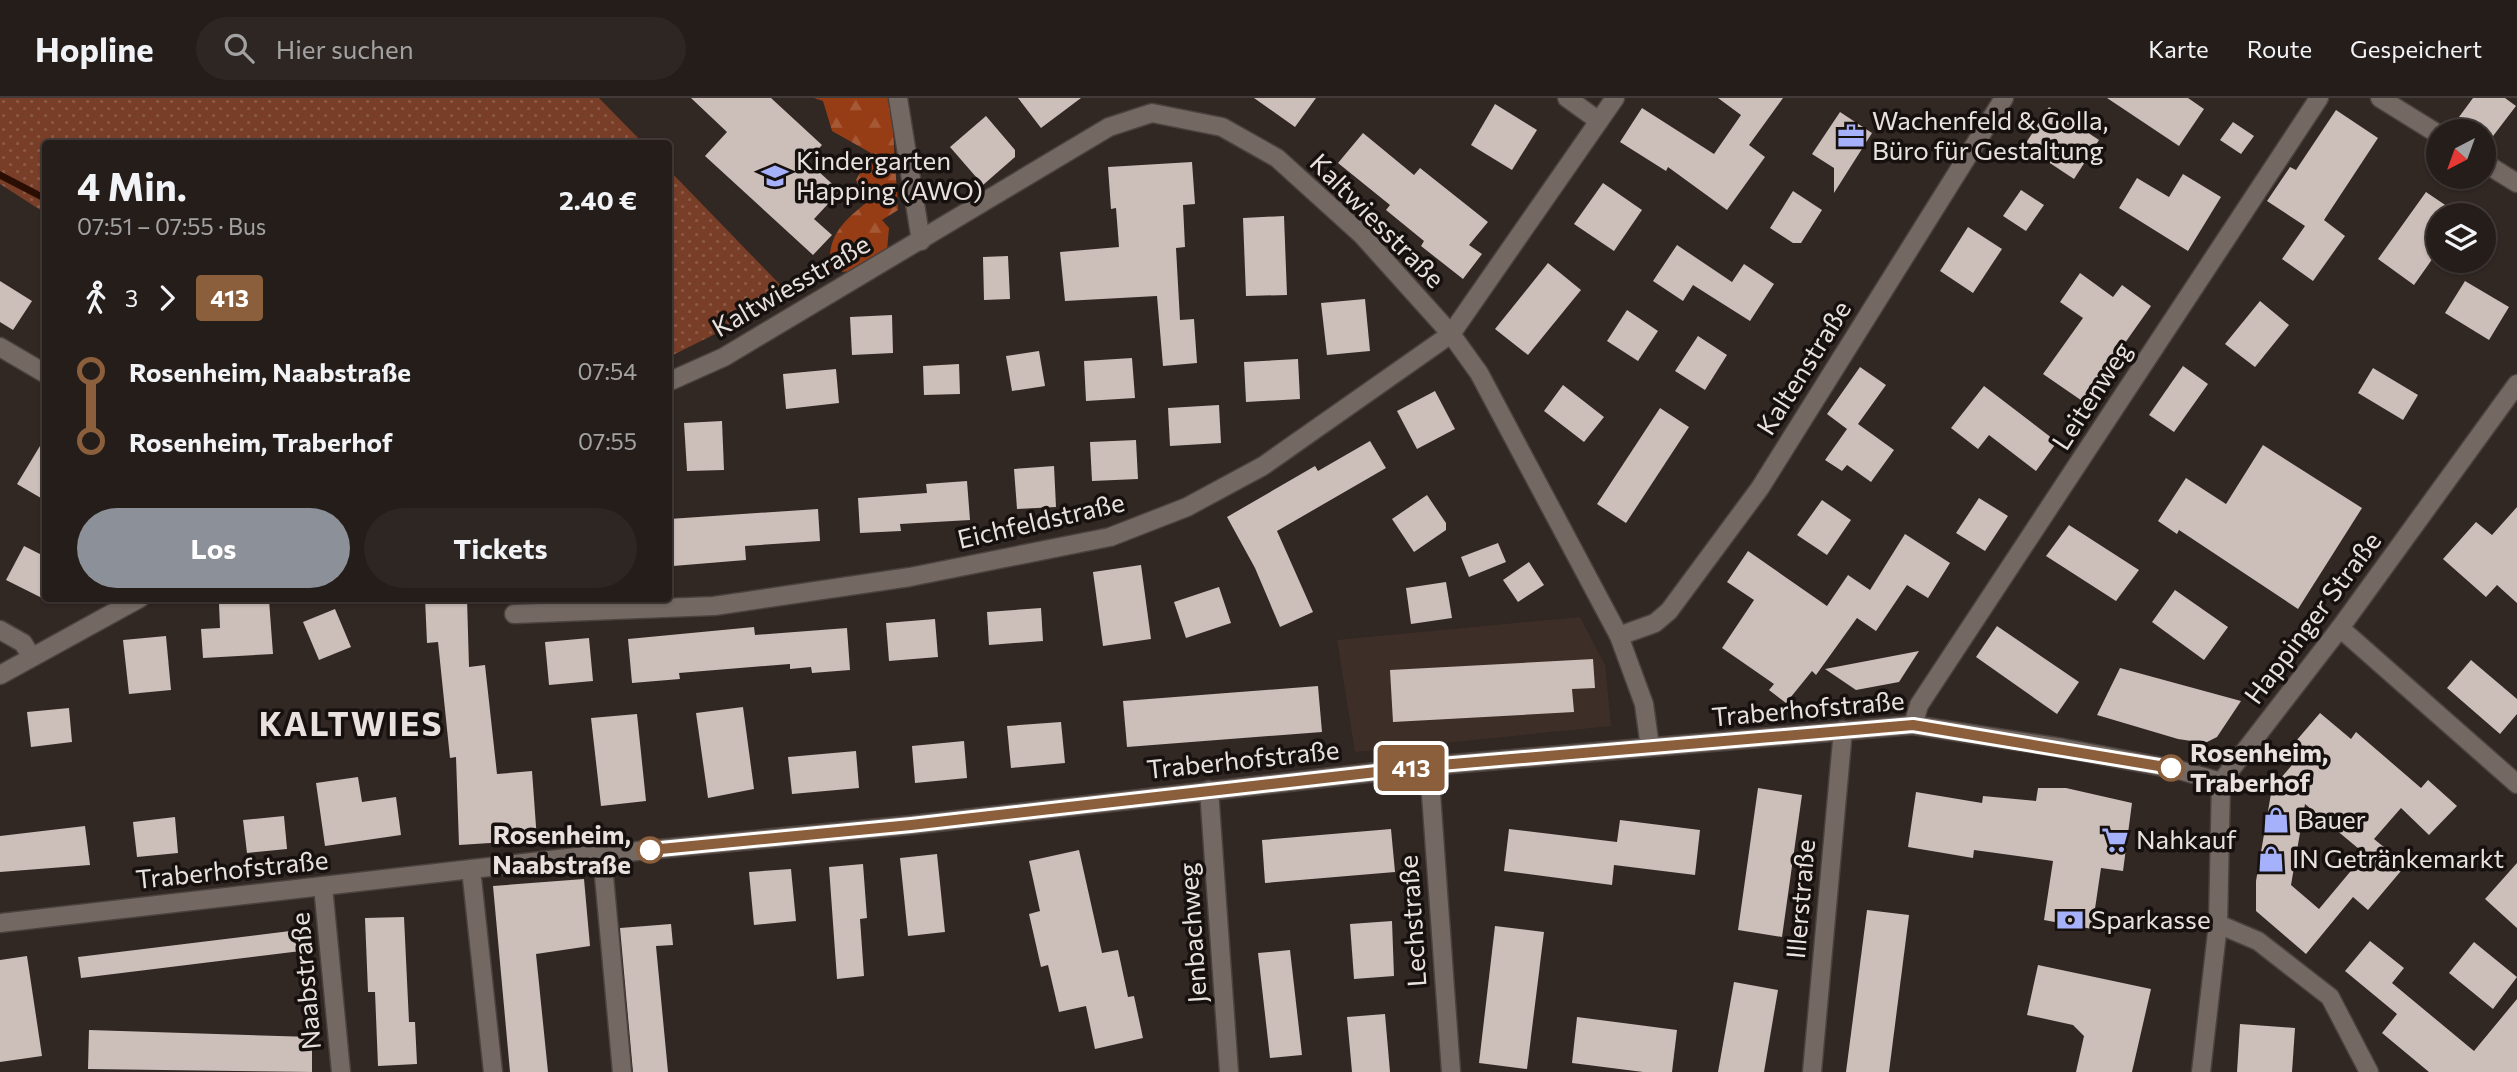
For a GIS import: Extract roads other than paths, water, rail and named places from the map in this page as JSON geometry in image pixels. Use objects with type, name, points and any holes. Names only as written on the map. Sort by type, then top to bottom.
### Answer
[{"type":"street","points":[[898,98],[921,241]]},
{"type":"street","points":[[1567,98],[1599,121]]},
{"type":"street","name":"Eichfeldstraße","points":[[514,614],[714,606],[910,577],[1110,537],[1187,507],[1262,466],[1451,334],[1615,98]]},
{"type":"street","name":"Kaltenstraße","points":[[1619,636],[1655,623],[1669,611],[1760,488],[2004,98]]},
{"type":"street","name":"Leitenweg","points":[[1913,725],[1919,705],[2319,98]]},
{"type":"street","points":[[2381,98],[2426,126]]},
{"type":"street","name":"Kaltwiesstraße","points":[[672,380],[724,357],[1109,127],[1152,113],[1222,127],[1277,158],[1362,235],[1451,334],[1479,373],[1619,636],[1644,704],[1650,747]]},
{"type":"street","points":[[2496,170],[2517,183]]},
{"type":"street","points":[[0,347],[42,372]]},
{"type":"street","name":"Happinger Straße","points":[[2221,782],[2514,396]]},
{"type":"street","points":[[0,675],[132,602]]},
{"type":"street","points":[[2340,628],[2517,784]]},
{"type":"street","points":[[0,630],[23,643],[31,656]]},
{"type":"street","name":"Traberhofstraße","points":[[0,923],[602,854],[911,825],[1429,766],[1913,725],[2077,750],[2179,770],[2221,782]]},
{"type":"street","name":"Illerstraße","points":[[1812,1072],[1843,730]]},
{"type":"street","name":"Lechstraße","points":[[1429,766],[1451,1072]]},
{"type":"street","points":[[2201,1072],[2218,924],[2221,782]]},
{"type":"street","name":"Jenbachweg","points":[[1209,790],[1230,1072]]},
{"type":"street","points":[[602,854],[622,1072]]},
{"type":"street","points":[[471,869],[493,1072]]},
{"type":"street","name":"Naabstraße","points":[[323,886],[341,1072]]},
{"type":"street","points":[[2218,924],[2258,941],[2330,997],[2369,1072]]},
{"type":"waterway","points":[[0,175],[42,197]]},
{"type":"place","name":"Wachenfeld & Golla, Büro für Gestaltung","points":[[1851,136]]},
{"type":"place","name":"Kindergarten Happing (AWO)","points":[[775,176]]},
{"type":"place","name":"Rosenheim, Traberhof","points":[[2171,768]]},
{"type":"place","name":"Bauer","points":[[2276,820]]},
{"type":"place","name":"Nahkauf","points":[[2115,840]]},
{"type":"place","name":"Rosenheim, Naabstraße","points":[[650,850]]},
{"type":"place","name":"IN Getränkemarkt","points":[[2271,859]]},
{"type":"place","name":"Sparkasse","points":[[2070,920]]},
{"type":"district","name":"KALTWIES","points":[[351,724]]}]
